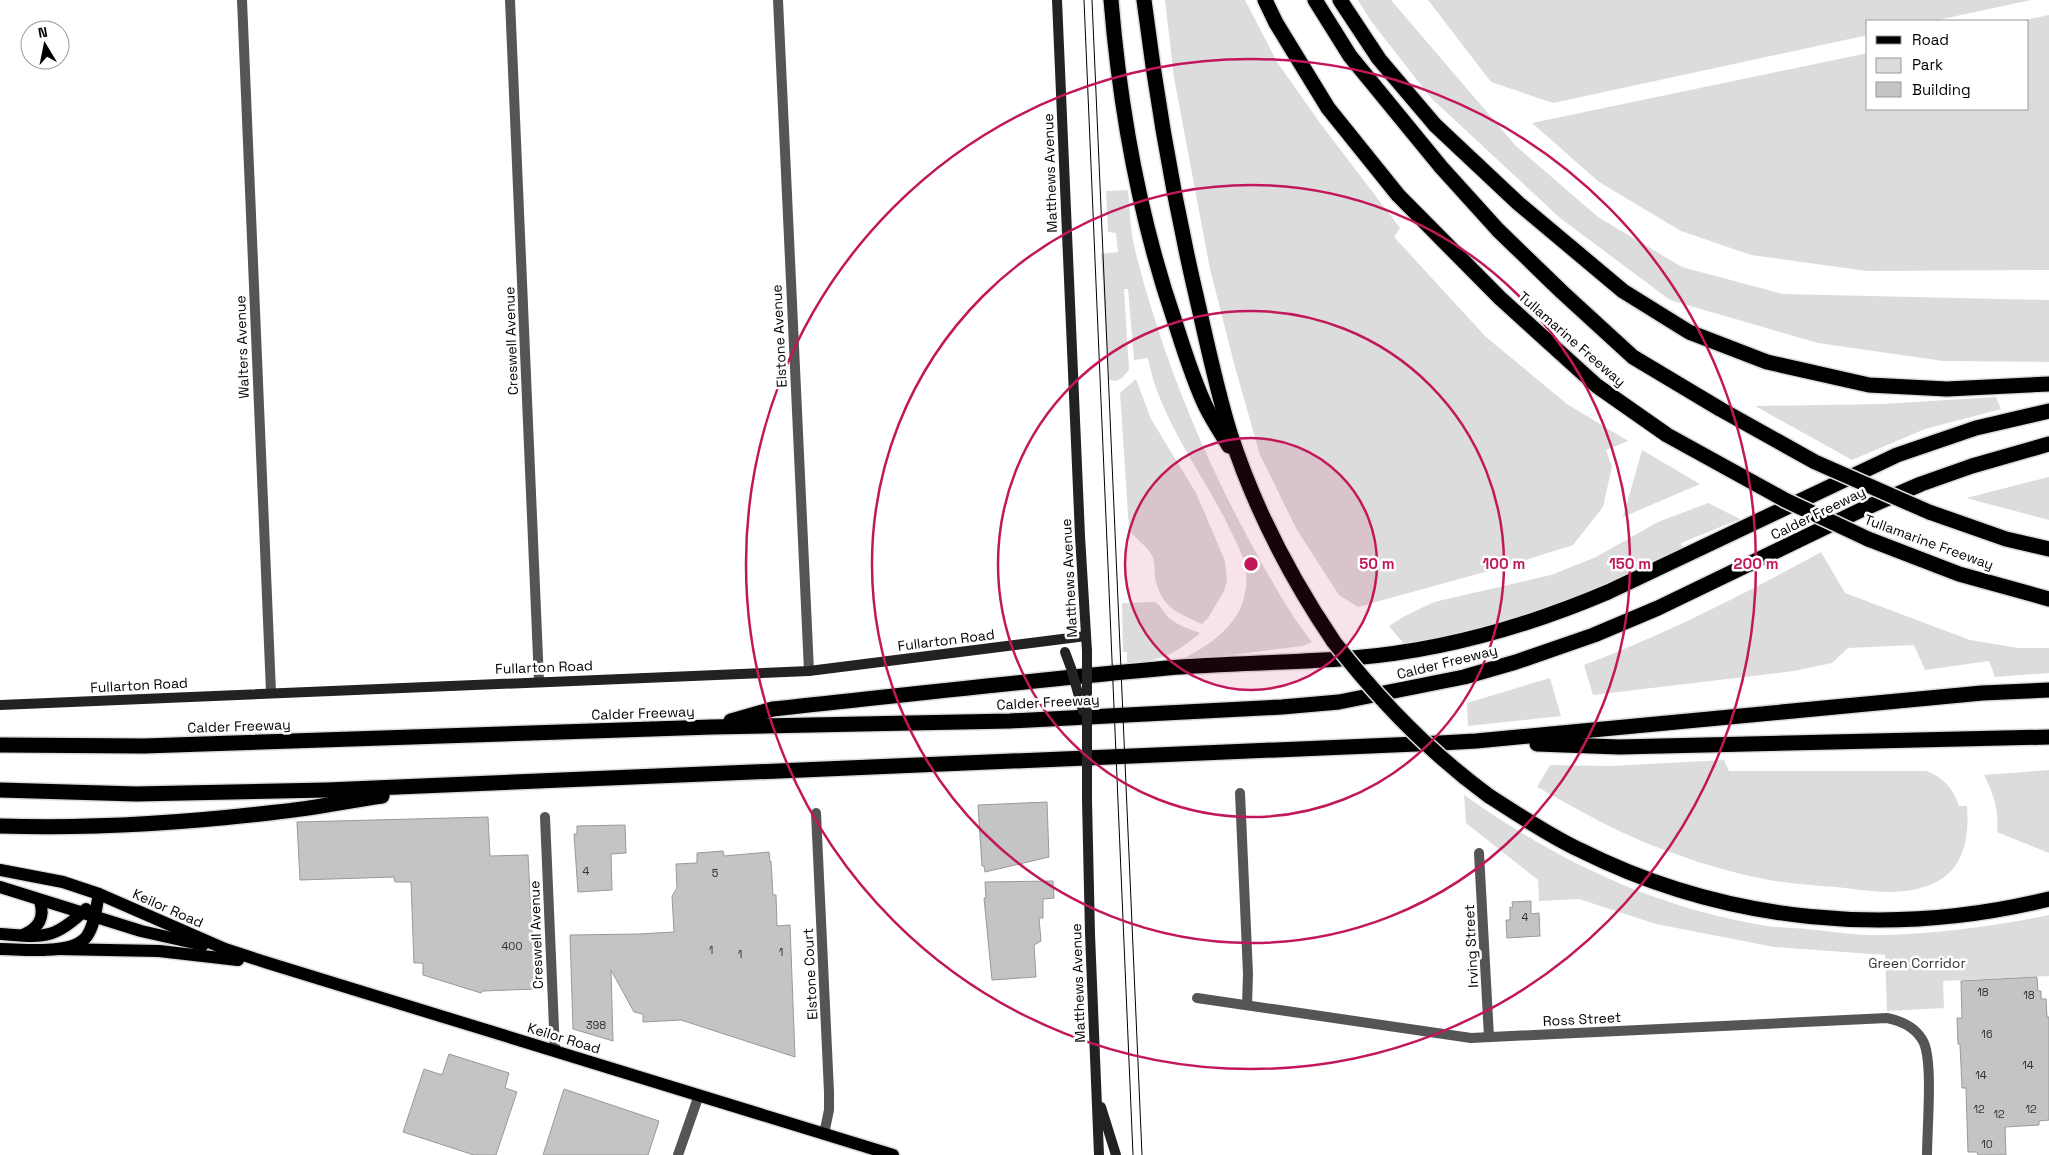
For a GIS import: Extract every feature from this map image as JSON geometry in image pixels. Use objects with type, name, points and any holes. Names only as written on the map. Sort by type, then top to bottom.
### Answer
[{"type":"highway","points":[[1111,0],[1122,102],[1131,159],[1146,226],[1161,280],[1187,358],[1206,407],[1245,476],[1278,549],[1312,609],[1360,676],[1411,731],[1489,796],[1579,850],[1628,872],[1683,892],[1751,909],[1836,920],[1896,921],[1962,916],[1997,911],[2049,899]]},
{"type":"highway","points":[[1144,0],[1165,137],[1184,241],[1212,364],[1230,432],[1245,476]]},
{"type":"highway","name":"Tullamarine Freeway","points":[[1265,0],[1276,23],[1328,108],[1398,195],[1500,298],[1598,386],[1667,435],[1785,500],[1868,539],[1960,574],[2049,599]]},
{"type":"highway","name":"Tullamarine Freeway","points":[[1315,0],[1350,56],[1441,167],[1498,230],[1633,357],[1720,409],[1815,462],[1929,512],[2006,539],[2049,549]]},
{"type":"highway","points":[[1340,0],[1379,59],[1435,125],[1518,203],[1623,291],[1689,332],[1767,362],[1869,385],[1947,389],[2049,384]]},
{"type":"highway","points":[[712,727],[773,709],[1165,668],[1354,658],[1440,644],[1474,636],[1573,607],[1897,455],[1976,428],[2049,412]]},
{"type":"highway","name":"Calder Freeway","points":[[0,745],[144,746],[712,727],[1010,721],[1282,707],[1339,702],[1464,677],[1516,662],[1594,635],[1658,608],[1863,509],[1921,484],[1972,466],[2049,444]]},
{"type":"highway","points":[[0,790],[136,794],[327,790],[1476,742],[1982,693],[2049,690]]},
{"type":"highway","points":[[1476,742],[1619,747],[2049,737]]},
{"type":"highway","points":[[0,826],[84,827],[268,813],[452,785]]},
{"type":"main road","name":"Matthews Avenue","points":[[1056,0],[1080,536],[1087,651],[1086,724],[1089,914],[1099,1155]]},
{"type":"main road","name":"Fullarton Road","points":[[0,705],[271,692],[809,671],[1086,636]]},
{"type":"main road","points":[[1046,641],[1058,645],[1065,652],[1086,724]]},
{"type":"main road","name":"Keilor Road","points":[[0,870],[63,882],[98,894],[225,950]]},
{"type":"main road","name":"Keilor Road","points":[[0,886],[40,901],[156,935],[225,950],[893,1155]]},
{"type":"main road","points":[[57,949],[72,946],[83,941],[89,932],[88,915],[98,894]]},
{"type":"main road","points":[[23,935],[39,925],[42,916],[40,901]]},
{"type":"main road","points":[[0,934],[41,936],[56,933],[88,915]]},
{"type":"main road","points":[[0,949],[159,951],[268,963]]},
{"type":"main road","points":[[1096,1092],[1116,1155]]},
{"type":"street","name":"Walters Avenue","points":[[242,0],[271,692]]},
{"type":"street","name":"Creswell Avenue","points":[[510,0],[539,681]]},
{"type":"street","name":"Elstone Avenue","points":[[778,0],[809,671]]},
{"type":"street","points":[[1240,792],[1248,974],[1247,1005]]},
{"type":"street","name":"Elstone Court","points":[[816,813],[829,1092],[829,1110],[824,1134]]},
{"type":"street","name":"Creswell Avenue","points":[[545,817],[555,1051]]},
{"type":"street","name":"Irving Street","points":[[1479,853],[1489,1037]]},
{"type":"street","name":"Ross Street","points":[[1197,998],[1459,1037],[1887,1018],[1904,1023],[1916,1032],[1924,1044],[1928,1085],[1926,1155]]},
{"type":"street","points":[[678,1155],[698,1095]]},
{"type":"green space","points":[[1165,0],[1245,0],[1277,62],[1320,123],[1400,228],[1394,237],[1486,337],[1567,404],[1628,441],[1606,450],[1612,467],[1603,507],[1573,545],[1510,565],[1358,607],[1339,595],[1297,530],[1260,455],[1210,269],[1174,78]]},
{"type":"green space","points":[[1358,0],[1391,0],[1516,146],[1598,217],[1682,267],[1783,294],[2049,300],[2049,362],[1943,361],[1818,343],[1670,300],[1560,218],[1431,98],[1371,21]]},
{"type":"green space","points":[[1428,0],[2031,0],[1938,20],[1866,20],[1866,35],[1553,103],[1491,82]]},
{"type":"green space","points":[[2049,15],[2049,270],[1867,271],[1751,255],[1681,231],[1599,182],[1532,123],[1866,53],[1866,110],[2029,110],[2029,20],[2024,20]]},
{"type":"green space","points":[[1128,190],[1134,246],[1145,287],[1187,408],[1241,525],[1285,603],[1312,642],[1302,646],[1177,662],[1211,642],[1232,622],[1243,602],[1246,589],[1246,571],[1241,553],[1225,519],[1170,420],[1153,379],[1148,358],[1134,360],[1128,289],[1124,289],[1129,370],[1118,380],[1109,380],[1101,254],[1118,252],[1116,233],[1108,232],[1106,191]]},
{"type":"green space","points":[[1136,379],[1151,419],[1196,493],[1225,561],[1227,580],[1224,591],[1208,618],[1202,624],[1171,608],[1166,603],[1158,588],[1155,578],[1154,560],[1151,554],[1129,529],[1120,393]]},
{"type":"green space","points":[[1996,397],[2001,409],[1925,429],[1852,460],[1755,406],[1882,404]]},
{"type":"green space","points":[[1642,450],[1700,484],[1623,517]]},
{"type":"green space","points":[[2049,477],[2049,520],[1966,498]]},
{"type":"green space","points":[[1708,503],[1740,519],[1681,543],[1683,552],[1552,610],[1472,632],[1404,644],[1389,626],[1434,602],[1551,575],[1596,557],[1658,522]]},
{"type":"green space","points":[[1821,552],[1845,593],[1970,640],[2018,648],[2049,648],[2049,673],[1995,677],[1989,661],[1925,670],[1914,645],[1848,648],[1832,663],[1794,671],[1593,695],[1584,665],[1705,613]]},
{"type":"green space","points":[[1155,602],[1169,618],[1183,627],[1200,633],[1182,647],[1166,656],[1127,664],[1127,652],[1123,652],[1122,603]]},
{"type":"green space","points":[[1550,678],[1561,716],[1468,726],[1467,703]]},
{"type":"green space","points":[[1724,760],[1729,771],[1926,771],[1947,784],[1959,806],[1967,806],[1966,836],[1961,855],[1957,864],[1943,878],[1931,885],[1904,891],[1877,891],[1773,881],[1711,866],[1643,842],[1597,820],[1537,787],[1550,765],[1611,766]]},
{"type":"green space","points":[[2049,770],[2049,853],[1997,832],[1995,803],[1984,775]]},
{"type":"green space","name":"Green Corridor","points":[[1464,795],[1534,840],[1608,878],[1646,894],[1725,918],[1767,926],[1872,935],[1965,929],[2049,915],[2049,976],[1943,981],[1944,1008],[1887,1011],[1885,955],[1774,947],[1656,924],[1579,899],[1539,901],[1538,880],[1466,823]]},
{"type":"building","points":[[1047,802],[1049,857],[985,872],[984,866],[982,866],[978,805]]},
{"type":"building","points":[[488,817],[490,856],[528,855],[535,989],[483,991],[481,993],[423,975],[423,963],[414,963],[411,882],[395,882],[394,877],[300,880],[297,822]]},
{"type":"building","points":[[625,825],[626,853],[611,854],[612,890],[578,892],[574,834],[577,834],[577,826]]},
{"type":"building","points":[[723,851],[724,856],[769,852],[773,895],[776,895],[777,926],[790,925],[795,1057],[681,1020],[643,1022],[643,1014],[634,1012],[611,970],[613,1041],[573,1029],[570,935],[674,932],[672,896],[677,888],[676,864],[697,863],[697,853]]},
{"type":"building","points":[[1053,881],[1054,898],[1043,899],[1043,918],[1039,918],[1041,941],[1034,945],[1036,977],[992,980],[984,898],[986,898],[985,882]]},
{"type":"building","points":[[1531,901],[1531,914],[1539,913],[1540,936],[1507,938],[1506,920],[1510,920],[1510,907],[1513,908],[1512,902]]},
{"type":"building","points":[[2037,977],[2038,991],[2041,991],[2041,999],[2046,999],[2047,1017],[2049,1017],[2049,1120],[2039,1121],[2039,1125],[2005,1127],[2006,1155],[1978,1155],[1977,1152],[1968,1152],[1966,1088],[1962,1088],[1960,1044],[1958,1044],[1957,1018],[1962,1018],[1961,981]]},
{"type":"building","points":[[449,1054],[509,1073],[505,1088],[517,1092],[496,1155],[474,1155],[403,1132],[424,1069],[442,1075]]},
{"type":"building","points":[[564,1089],[659,1121],[648,1155],[543,1155]]},
{"type":"tram line","points":[[1084,0],[1133,1155]]},
{"type":"tram line","points":[[1092,0],[1142,1155]]}]
